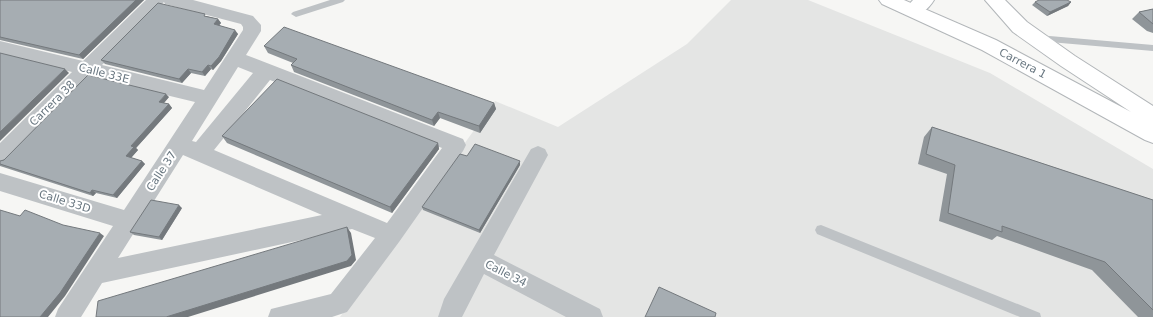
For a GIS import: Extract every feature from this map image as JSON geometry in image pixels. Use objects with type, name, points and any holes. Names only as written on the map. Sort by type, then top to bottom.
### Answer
[{"type":"main road","name":"Carrera 1","points":[[888,0],[919,5],[1153,134]]},
{"type":"main road","points":[[994,0],[1020,27],[1068,61],[1153,116]]},
{"type":"street","name":"Carrera 38","points":[[0,156],[156,0]]},
{"type":"street","name":"Calle 37","points":[[67,317],[252,31],[252,25],[247,20],[171,0]]},
{"type":"street","name":"Calle 33E","points":[[0,48],[208,98]]},
{"type":"street","points":[[234,58],[456,145],[391,235],[338,304],[280,317]]},
{"type":"street","points":[[200,152],[266,71]]},
{"type":"street","points":[[179,144],[391,235]]},
{"type":"street","points":[[479,260],[538,156]]},
{"type":"street","name":"Calle 33D","points":[[0,182],[129,221]]},
{"type":"street","points":[[95,274],[352,219]]},
{"type":"street","name":"Calle 34","points":[[450,317],[453,307],[479,260],[591,317]]},
{"type":"lane","points":[[296,14],[340,0]]},
{"type":"lane","points":[[1036,38],[1153,48]]},
{"type":"lane","points":[[821,230],[1035,317]]},
{"type":"shaded area","points":[[731,0],[808,0],[990,73],[1153,169],[1153,317],[340,317],[495,101],[558,127],[687,44]]},
{"type":"building","points":[[0,0],[136,0],[79,55],[0,37]]},
{"type":"building","points":[[1039,0],[1067,0],[1071,2],[1050,12],[1035,2]]},
{"type":"building","points":[[158,3],[205,14],[204,16],[218,19],[214,24],[235,30],[219,57],[211,66],[208,65],[202,72],[188,69],[179,79],[101,60]]},
{"type":"building","points":[[1153,9],[1153,24],[1139,12]]},
{"type":"building","points":[[284,27],[494,103],[479,126],[438,112],[432,120],[291,65],[297,59],[264,46]]},
{"type":"building","points":[[0,53],[65,69],[0,132]]},
{"type":"building","points":[[88,75],[166,94],[159,102],[169,104],[131,146],[134,147],[126,156],[142,161],[113,195],[92,190],[90,193],[0,164],[0,161],[4,160]]},
{"type":"building","points":[[277,79],[438,143],[390,207],[222,136]]},
{"type":"building","points":[[932,127],[1153,200],[1153,310],[1105,262],[1002,226],[1002,232],[948,213],[955,165],[926,154]]},
{"type":"building","points":[[475,144],[520,161],[479,230],[422,207],[460,154],[467,156]]},
{"type":"building","points":[[151,200],[179,205],[159,237],[130,232]]},
{"type":"building","points":[[0,210],[20,216],[25,210],[63,225],[100,233],[60,293],[40,317],[0,317]]},
{"type":"building","points":[[347,227],[352,255],[347,261],[166,317],[96,317],[98,301]]},
{"type":"building","points":[[659,287],[716,313],[715,317],[645,317]]}]
